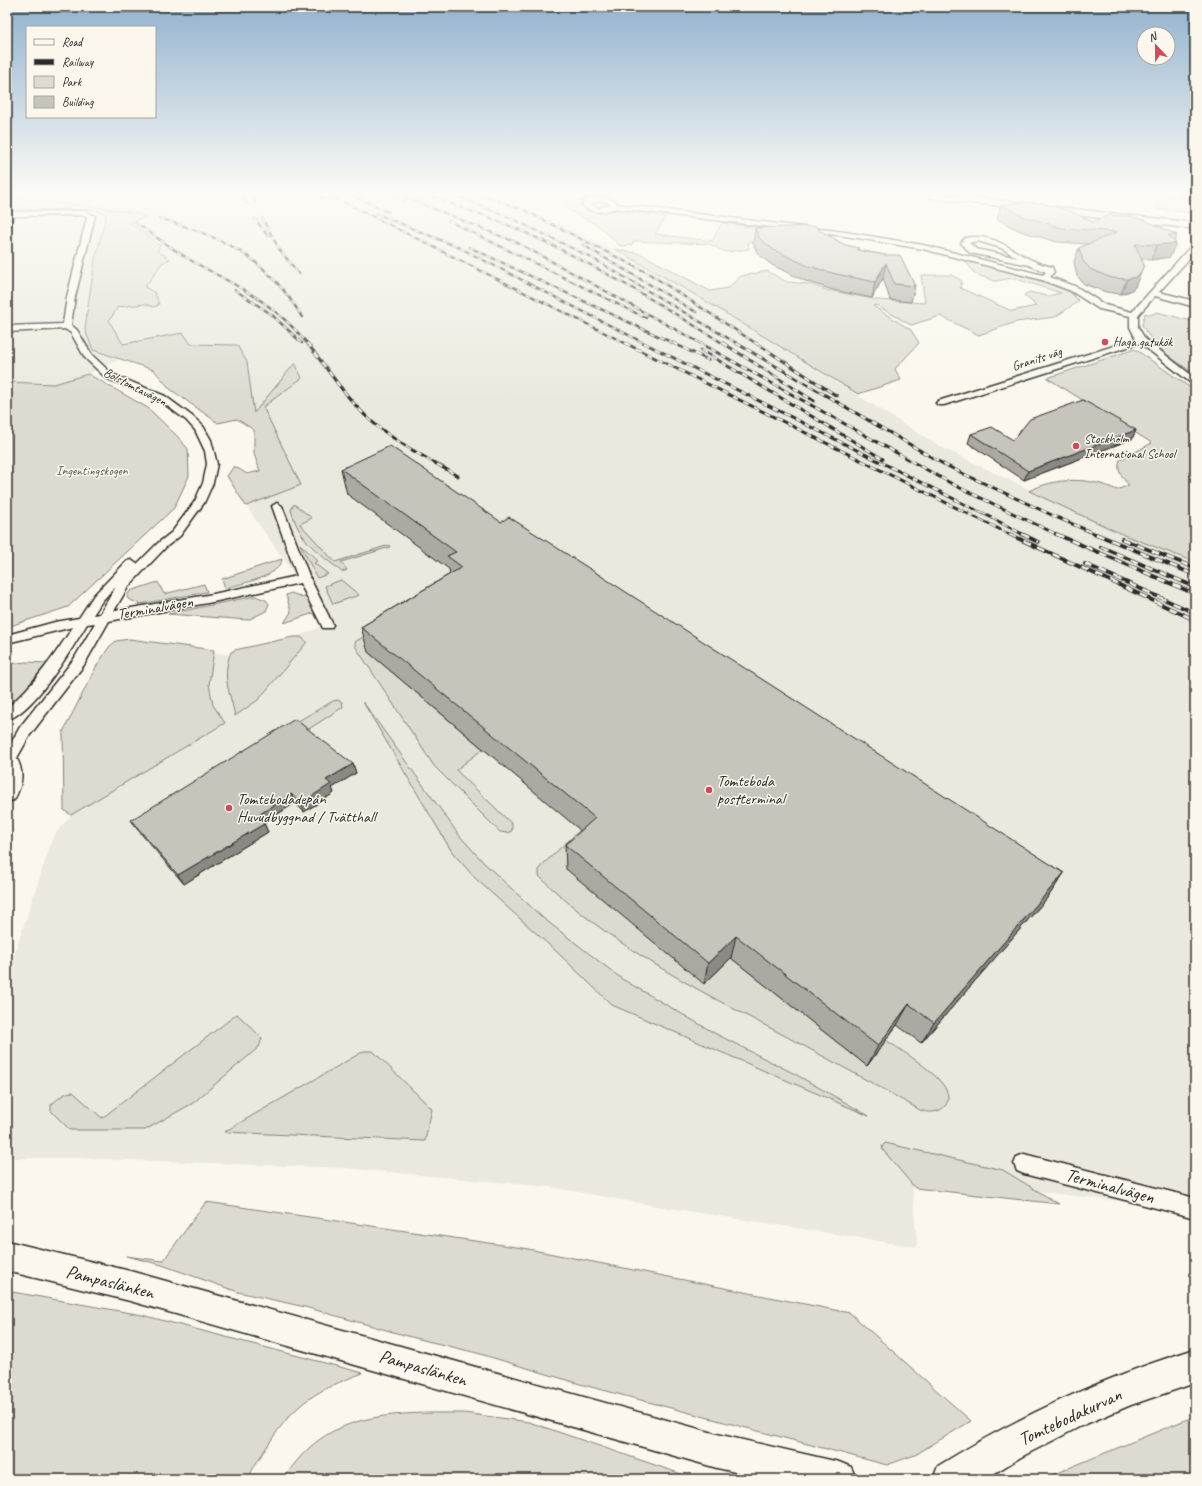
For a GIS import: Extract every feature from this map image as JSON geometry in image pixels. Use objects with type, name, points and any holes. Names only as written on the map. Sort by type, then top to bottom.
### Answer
[{"type":"highway","name":"Tomtebodakurvan","points":[[951,1479],[980,1460],[1052,1423],[1119,1393],[1195,1366]]},
{"type":"main road","points":[[7,794],[11,775],[8,761]]},
{"type":"main road","name":"Pampaslänken","points":[[7,1256],[130,1286],[717,1451],[839,1479]]},
{"type":"street","points":[[7,329],[67,326],[71,297],[79,264]]},
{"type":"street","points":[[991,264],[1045,278],[1074,290],[1102,307],[1134,315]]},
{"type":"street","points":[[1035,264],[1048,269],[1050,272],[1045,278]]},
{"type":"street","points":[[1179,264],[1134,315],[1134,327],[1141,340],[1195,383]]},
{"type":"street","points":[[1153,292],[1195,304]]},
{"type":"street","name":"Bolstomtavägen","points":[[8,761],[25,731],[80,662],[123,585],[162,545],[176,534],[200,501],[208,483],[212,464],[206,440],[199,428],[189,418],[162,398],[109,376],[102,371],[88,356],[74,332],[67,326]]},
{"type":"street","name":"Granits väg","points":[[941,403],[1141,340]]},
{"type":"street","points":[[277,506],[304,578],[327,625]]},
{"type":"street","name":"Bolstomtavägen","points":[[7,715],[29,697],[58,660],[98,598],[114,579],[137,558],[162,545]]},
{"type":"street","name":"Terminalvägen","points":[[7,640],[55,626],[206,600],[304,578]]},
{"type":"street","name":"Terminalvägen","points":[[1024,1164],[1195,1208]]},
{"type":"shaded area","points":[[7,264],[94,264],[87,312],[93,350],[121,359],[88,374],[54,384],[7,382]]},
{"type":"shaded area","points":[[161,264],[642,264],[699,297],[941,447],[1124,535],[1195,562],[1195,1210],[912,1177],[917,1247],[656,1206],[550,1187],[344,1168],[73,1158],[15,1158],[7,1154],[7,977],[53,837],[71,815],[64,810],[63,732],[144,641],[232,655],[276,645],[325,625],[292,571],[246,506],[301,485],[263,407],[302,378],[295,363],[254,413],[247,362],[237,345],[191,344],[183,333],[122,344],[109,321],[118,307],[145,304],[154,307],[145,287]]},
{"type":"shaded area","points":[[10,406],[7,622],[7,407]]},
{"type":"green space","points":[[94,264],[161,264],[145,287],[155,293],[159,305],[154,307],[145,304],[118,307],[109,321],[123,344],[183,333],[191,344],[237,345],[247,362],[254,413],[295,363],[302,378],[263,407],[301,485],[246,506],[227,476],[234,466],[247,474],[260,471],[254,454],[254,430],[237,419],[218,423],[170,389],[154,370],[93,350],[85,330]]},
{"type":"green space","points":[[642,264],[660,264],[710,291],[728,288],[741,276],[767,271],[787,282],[809,284],[826,290],[878,300],[925,303],[921,275],[952,275],[962,281],[960,288],[1012,311],[1036,306],[1024,295],[1029,292],[1047,296],[1061,293],[1013,278],[995,281],[975,274],[968,264],[982,264],[1068,290],[1079,301],[1055,317],[1016,322],[979,335],[940,316],[911,325],[876,305],[873,306],[911,330],[919,343],[895,369],[901,380],[858,394],[699,297]]},
{"type":"green space","points":[[1157,312],[1195,322],[1195,374],[1165,353],[1152,340],[1142,325],[1145,313],[1150,315]]},
{"type":"green space","points":[[1135,349],[1195,391],[1195,562],[1124,535],[1029,491],[1051,483],[1073,480],[1095,483],[1117,490],[1129,485],[1120,474],[1120,460],[1152,443],[1047,378]]},
{"type":"green space","name":"Ingentingskogen","points":[[88,374],[148,408],[178,437],[188,449],[189,476],[174,508],[68,607],[7,627],[10,407],[7,407],[7,382],[54,384]]},
{"type":"green space","points":[[294,504],[312,518],[300,524],[335,562],[389,545],[390,547],[341,562],[347,570],[342,572],[311,546],[299,530],[291,510]]},
{"type":"green space","points":[[300,544],[318,561],[314,563],[328,574],[317,578]]},
{"type":"green space","points":[[282,559],[280,565],[267,575],[249,582],[225,588],[222,579]]},
{"type":"green space","points":[[341,580],[359,595],[333,604],[325,586]]},
{"type":"green space","points":[[158,582],[164,594],[204,584],[207,592],[140,604],[128,599],[127,596],[130,591]]},
{"type":"green space","points":[[291,593],[309,599],[317,612],[284,623],[291,612],[286,595]]},
{"type":"green space","points":[[255,596],[266,600],[269,604],[266,611],[248,620],[168,614]]},
{"type":"green space","points":[[372,631],[368,652],[483,749],[456,770],[512,824],[512,831],[507,833],[500,832],[434,766],[355,646],[355,642]]},
{"type":"green space","points":[[293,637],[301,637],[307,642],[258,700],[235,716],[227,684],[228,661],[231,652]]},
{"type":"green space","points":[[129,639],[214,650],[209,684],[213,705],[225,723],[71,815],[64,810],[63,732],[96,667],[109,647],[116,641]]},
{"type":"green space","points":[[27,662],[47,663],[13,705],[7,709],[7,664]]},
{"type":"green space","points":[[338,700],[342,702],[343,707],[304,732],[293,724],[333,701]]},
{"type":"green space","points":[[363,702],[459,835],[484,863],[543,918],[622,979],[718,1035],[795,1074],[869,1116],[612,1005],[558,953],[475,878],[452,852]]},
{"type":"green space","points":[[580,830],[731,958],[867,1066],[886,1040],[916,1060],[939,1080],[946,1090],[948,1099],[943,1108],[932,1112],[920,1110],[681,980],[621,943],[593,922],[565,900],[539,876],[539,869],[542,865]]},
{"type":"green space","points":[[237,1014],[262,1038],[259,1047],[193,1103],[145,1130],[70,1130],[51,1111],[51,1105],[56,1100],[70,1092],[73,1092],[102,1118]]},
{"type":"green space","points":[[364,1051],[373,1051],[432,1109],[425,1141],[224,1132]]},
{"type":"green space","points":[[885,1143],[1003,1170],[1059,1204],[915,1188],[883,1150],[882,1147]]},
{"type":"green space","points":[[206,1202],[523,1248],[850,1313],[971,1421],[915,1455],[887,1465],[580,1384],[477,1353],[411,1337],[305,1307],[238,1292],[162,1265],[126,1256],[163,1261]]},
{"type":"green space","points":[[7,1291],[142,1315],[363,1373],[320,1392],[308,1399],[298,1408],[278,1430],[252,1470],[248,1479],[7,1479]]},
{"type":"green space","points":[[424,1413],[464,1413],[529,1422],[696,1479],[283,1479],[298,1459],[309,1448],[325,1436],[343,1426],[382,1416]]},
{"type":"green space","points":[[1195,1417],[1195,1479],[1042,1479],[1190,1418]]},
{"type":"building","points":[[804,264],[885,264],[875,282],[836,274]]},
{"type":"building","points":[[887,264],[905,264],[915,286],[894,284]]},
{"type":"building","points":[[1086,264],[1144,265],[1141,272],[1136,277],[1127,279],[1111,278],[1090,269]]},
{"type":"building","points":[[1083,400],[1136,430],[1028,471],[971,434],[992,427],[1013,440],[1030,419]]},
{"type":"building","name":"Tomteboda postterminal","points":[[390,446],[501,522],[509,517],[1064,873],[934,1023],[909,1004],[878,1046],[736,936],[708,963],[565,845],[595,818],[361,627],[462,567],[447,556],[456,552],[341,469]]},
{"type":"building","name":"Tomtebodadepån Huvudbyggnad / Tvätthall","points":[[295,719],[353,764],[326,780],[331,784],[301,803],[291,794],[257,816],[264,824],[178,875],[131,820]]},
{"type":"railway","points":[[198,264],[254,296],[268,306],[281,316],[308,344]]},
{"type":"railway","points":[[258,264],[273,278],[288,296],[302,317]]},
{"type":"railway","points":[[291,264],[299,274]]},
{"type":"railway","points":[[468,264],[626,343]]},
{"type":"railway","points":[[492,264],[646,344]]},
{"type":"railway","points":[[506,264],[675,344]]},
{"type":"railway","points":[[537,264],[646,318]]},
{"type":"railway","points":[[557,264],[702,344]]},
{"type":"railway","points":[[589,264],[648,297],[724,344]]},
{"type":"railway","points":[[603,264],[738,344]]},
{"type":"railway","points":[[616,264],[696,312]]},
{"type":"railway","points":[[631,264],[648,273],[757,344]]},
{"type":"railway","points":[[235,290],[271,314],[302,343]]},
{"type":"railway","points":[[307,343],[345,392],[370,420],[401,443],[458,476]]},
{"type":"railway","points":[[626,343],[1011,535]]},
{"type":"railway","points":[[644,343],[986,515]]},
{"type":"railway","points":[[673,343],[708,360]]},
{"type":"railway","points":[[700,343],[954,485],[1058,535]]},
{"type":"railway","points":[[723,343],[814,401]]},
{"type":"railway","points":[[736,343],[945,465],[1098,535]]},
{"type":"railway","points":[[756,343],[837,396]]},
{"type":"railway","points":[[701,350],[883,459]]},
{"type":"railway","points":[[981,512],[1024,535]]},
{"type":"railway","points":[[1009,534],[1195,620]]},
{"type":"railway","points":[[1056,534],[1195,594]]},
{"type":"railway","points":[[1096,534],[1195,575]]},
{"type":"railway","points":[[1024,535],[1038,542]]},
{"type":"railway","points":[[1122,539],[1195,568]]},
{"type":"railway","points":[[1101,547],[1195,587]]},
{"type":"railway","points":[[1085,564],[1195,613]]},
{"type":"place","name":"Haga gatukök","points":[[1105,342]]},
{"type":"place","name":"Stockholm International School","points":[[1076,446]]},
{"type":"place","name":"Tomteboda postterminal","points":[[709,790]]},
{"type":"place","name":"Tomtebodadepån Huvudbyggnad / Tvätthall","points":[[229,808]]}]
